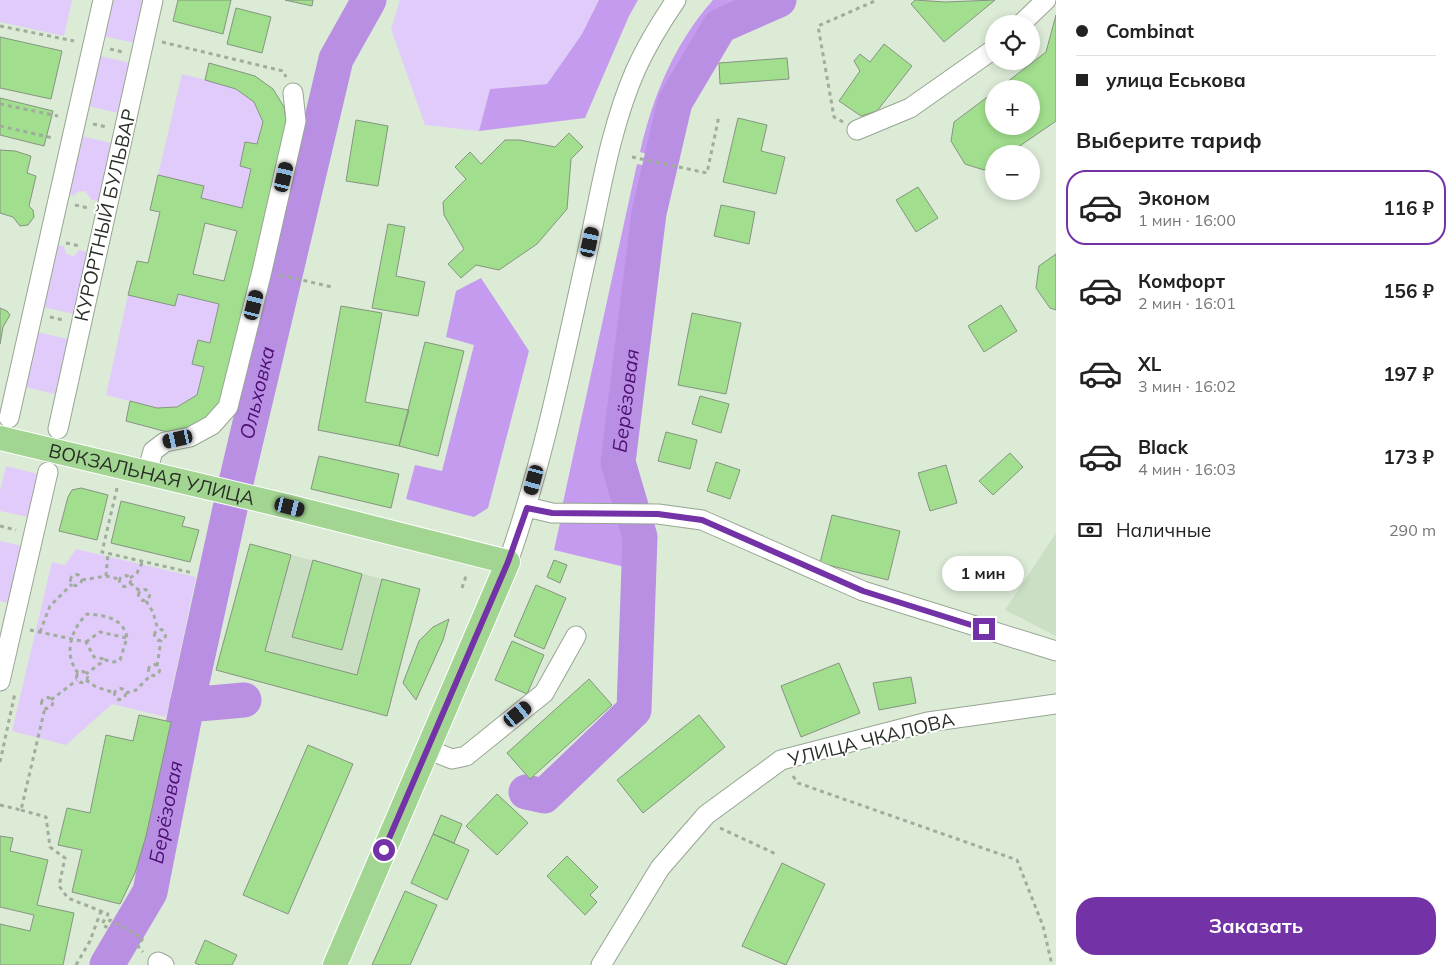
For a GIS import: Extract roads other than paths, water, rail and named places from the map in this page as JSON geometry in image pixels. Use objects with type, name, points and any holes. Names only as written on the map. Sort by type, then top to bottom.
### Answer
[{"type":"main road","name":"ВОКЗАЛЬНАЯ УЛИЦА","points":[[4,428],[147,473],[508,562]]},
{"type":"main road","points":[[334,965],[508,562]]},
{"type":"street","points":[[4,428],[33,312],[103,0]]},
{"type":"street","name":"КУРОРТНЫЙ БУЛЬВАР","points":[[58,429],[153,0]]},
{"type":"street","points":[[508,562],[527,508],[616,128],[636,69],[658,26],[676,0]]},
{"type":"street","points":[[1030,15],[1046,0]]},
{"type":"street","points":[[857,130],[910,108],[985,55]]},
{"type":"street","points":[[147,473],[153,451],[165,442],[190,437],[212,425],[228,407],[262,271],[296,121],[293,93]]},
{"type":"street","points":[[0,681],[48,472]]},
{"type":"street","points":[[527,508],[552,513],[658,514],[702,520],[863,591],[1056,651]]},
{"type":"street","points":[[427,749],[452,759],[466,756],[544,693],[576,636]]},
{"type":"street","name":"УЛИЦА ЧКАЛОВА","points":[[601,965],[660,868],[706,815],[781,760],[928,722],[1056,704]]},
{"type":"waterway","name":"Ольховка","points":[[187,705],[233,495],[336,59],[369,0]]},
{"type":"waterway","name":"Берёзовая","points":[[526,792],[544,796],[634,710],[640,537],[618,462],[649,213],[675,102],[720,26],[779,0]]},
{"type":"waterway","name":"Берёзовая","points":[[107,965],[150,892],[187,705],[244,700]]}]
